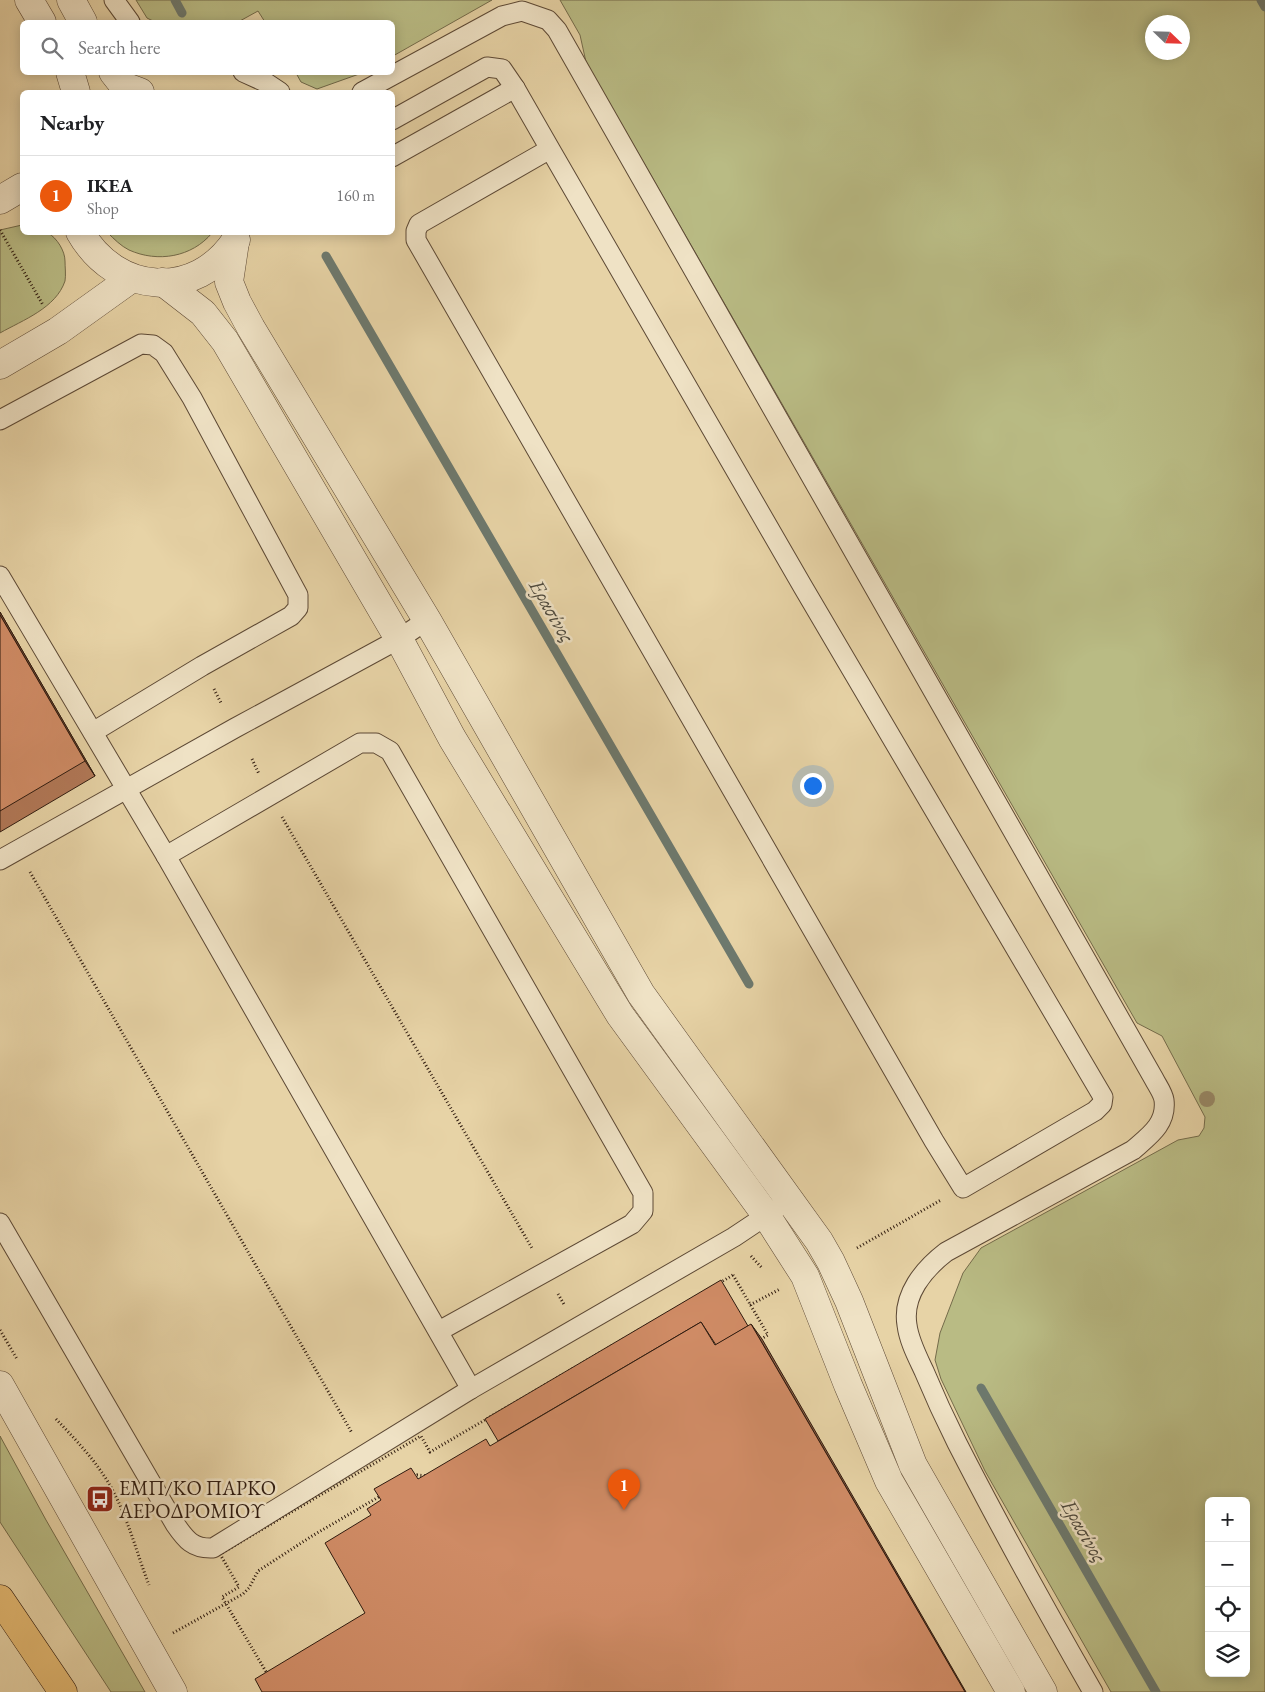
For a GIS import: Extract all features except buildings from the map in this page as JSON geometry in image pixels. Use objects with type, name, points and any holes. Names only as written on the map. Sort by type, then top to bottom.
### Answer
[{"type":"highway","points":[[0,1599],[63,1692]]},
{"type":"street","points":[[29,0],[41,20]]},
{"type":"street","points":[[70,0],[82,20]]},
{"type":"street","points":[[71,75],[75,90]]},
{"type":"street","points":[[115,75],[124,86],[135,90]]},
{"type":"street","points":[[0,200],[20,188]]},
{"type":"street","points":[[82,235],[87,244],[107,265],[119,273],[148,282],[180,280],[196,275],[218,261],[238,237]]},
{"type":"street","points":[[238,237],[229,282],[236,302],[250,328],[427,620],[641,994],[819,1241],[849,1301],[913,1465],[1043,1692]]},
{"type":"street","points":[[0,365],[58,331],[132,278]]},
{"type":"street","points":[[163,282],[203,313],[225,341],[399,638],[452,738],[620,1015],[766,1215],[808,1283],[848,1385],[889,1481],[1011,1692]]},
{"type":"street","points":[[0,1385],[173,1692]]},
{"type":"lane","points":[[114,0],[129,20]]},
{"type":"lane","points":[[395,74],[502,16],[522,11],[548,20],[557,30],[1164,1098],[1164,1116],[1154,1132],[1133,1150],[946,1252],[932,1263],[919,1279],[908,1301],[906,1324],[942,1413],[992,1512],[1094,1692]]},
{"type":"lane","points":[[395,118],[487,66],[502,69],[515,88],[803,587],[1103,1097],[1102,1104],[1095,1111],[963,1188],[919,1115],[416,240],[416,231],[419,224],[550,149]]},
{"type":"lane","points":[[250,75],[277,90]]},
{"type":"lane","points":[[366,90],[393,75]]},
{"type":"lane","points":[[395,155],[515,88]]},
{"type":"lane","points":[[0,420],[141,344],[153,345],[164,353],[192,398],[298,595],[298,608],[291,616],[202,666],[93,732]]},
{"type":"lane","points":[[0,576],[166,856],[470,1389]]},
{"type":"lane","points":[[0,860],[399,638],[427,620]]},
{"type":"lane","points":[[166,856],[360,742],[376,743],[390,751],[400,768],[643,1193],[643,1211],[632,1224],[438,1331]]},
{"type":"lane","points":[[0,1223],[184,1538],[196,1546],[213,1548],[368,1460],[470,1389],[734,1237],[789,1200]]},
{"type":"path","points":[[0,229],[45,309]]},
{"type":"path","points":[[252,758],[262,780]]},
{"type":"path","points":[[280,814],[533,1250]]},
{"type":"path","points":[[18,850],[34,882],[375,1473]]},
{"type":"path","points":[[853,1251],[963,1188]]},
{"type":"path","points":[[733,1275],[768,1335],[726,1360],[712,1336],[500,1461],[497,1454],[428,1494],[421,1483],[385,1504],[391,1515],[378,1524],[381,1530],[335,1558],[376,1628],[275,1687],[222,1597],[239,1587],[220,1554],[368,1460],[421,1436],[430,1452],[733,1275]]},
{"type":"path","points":[[750,1305],[786,1285]]},
{"type":"path","points":[[554,1287],[568,1309]]},
{"type":"path","points":[[0,1330],[18,1361]]},
{"type":"path","points":[[53,1416],[97,1465],[113,1491],[128,1523],[152,1592]]},
{"type":"path","points":[[409,1480],[417,1475],[432,1478]]},
{"type":"path","points":[[168,1626],[172,1634],[243,1594],[249,1588],[258,1571],[312,1536],[387,1493]]},
{"type":"green space","points":[[136,0],[492,0],[395,55],[395,20],[264,20],[258,11],[242,20],[151,20],[147,18]]},
{"type":"green space","points":[[560,0],[1265,0],[1265,1692],[1111,1692],[985,1471],[941,1379],[935,1360],[940,1333],[963,1273],[981,1248],[1178,1140],[1199,1136],[1204,1128],[1205,1117],[1162,1036],[1137,1023],[586,62],[580,35]]},
{"type":"green space","points":[[297,75],[356,75],[317,89],[301,82]]},
{"type":"green space","points":[[20,225],[20,235],[51,235],[57,241],[65,257],[65,281],[61,290],[47,306],[0,333],[0,230]]},
{"type":"green space","points":[[110,235],[210,235],[195,248],[163,257],[140,254],[120,244]]},
{"type":"green space","points":[[0,1436],[145,1692],[111,1692],[0,1522]]},
{"type":"waterway","name":"Ερασίνος","points":[[175,0],[182,13]]},
{"type":"waterway","points":[[1261,0],[1265,7]]},
{"type":"waterway","name":"Ερασίνος","points":[[326,256],[749,984]]},
{"type":"waterway","name":"Ερασίνος","points":[[981,1388],[1156,1692]]},
{"type":"place","name":"ΕΜΠ/ΚΟ ΠΑΡΚΟ ΑΕΡΟΔΡΟΜΙΟΥ","points":[[100,1499]]},
{"type":"place","name":"IKEA","points":[[624,1510]]}]
